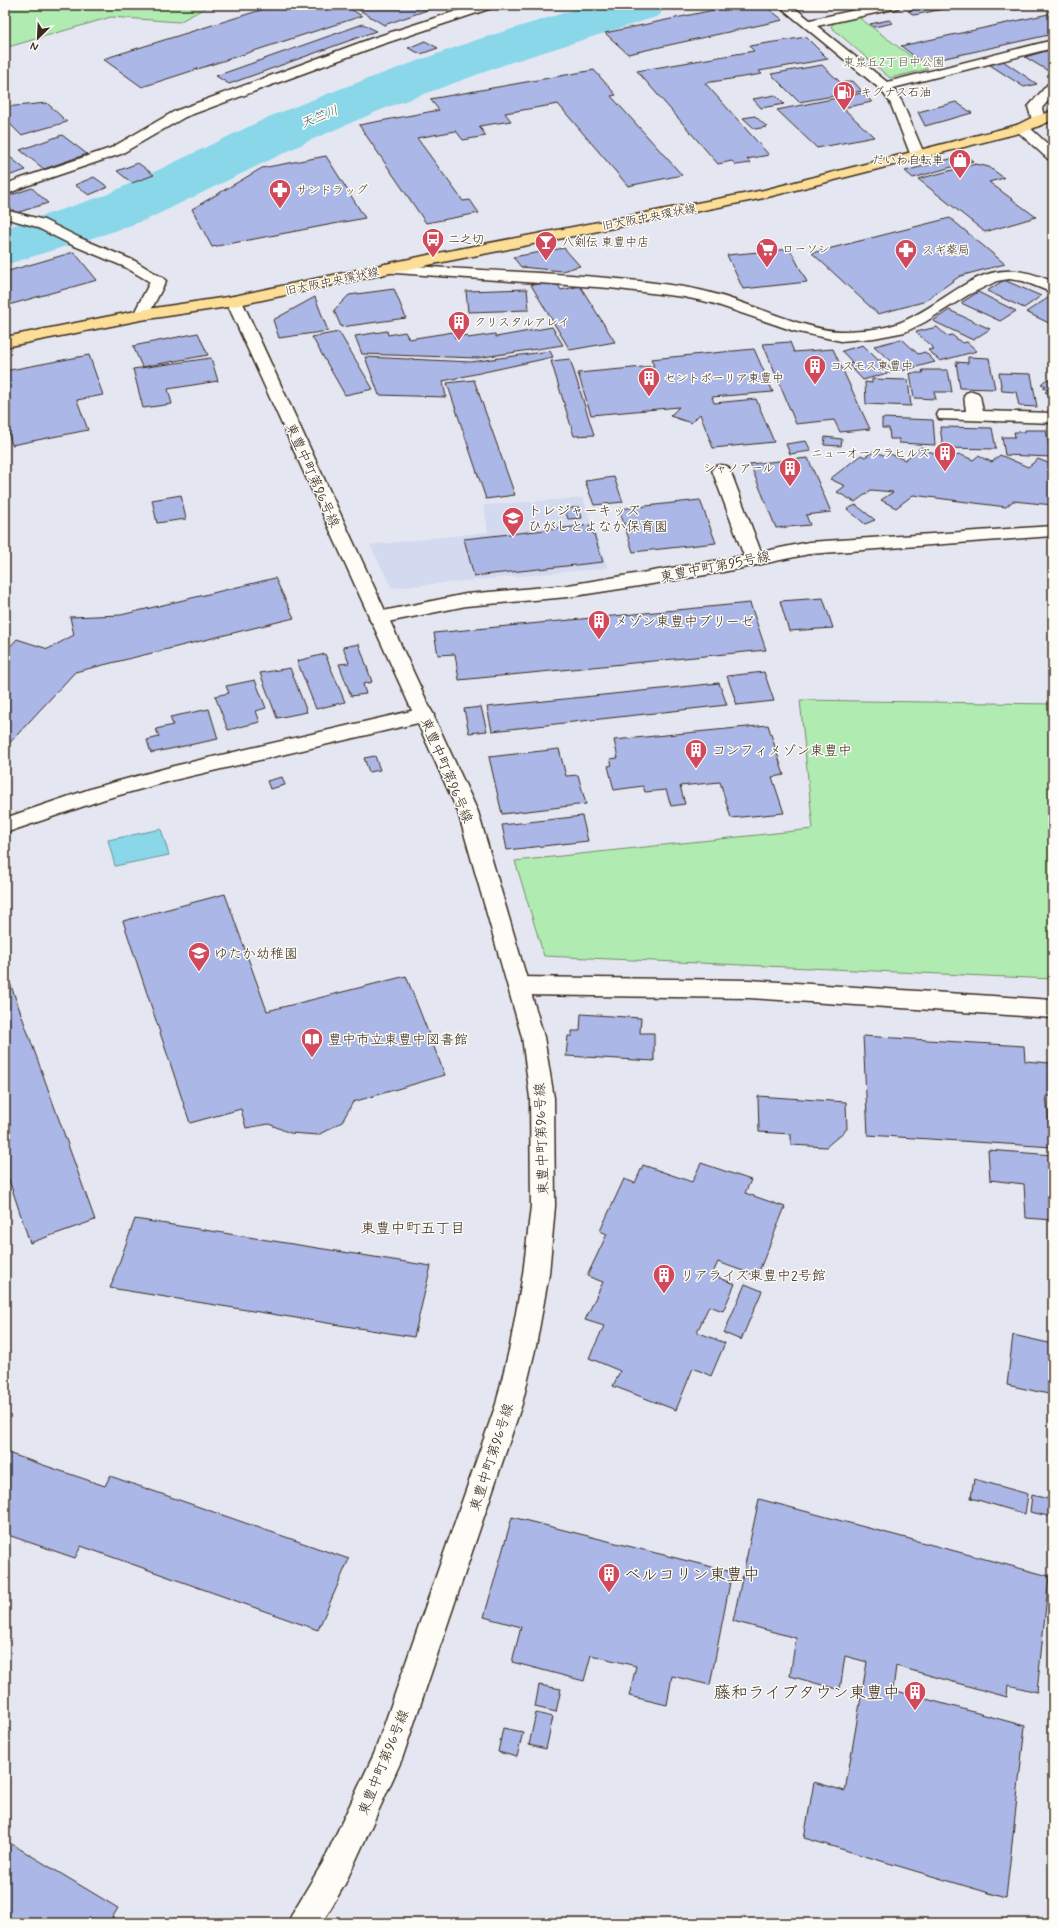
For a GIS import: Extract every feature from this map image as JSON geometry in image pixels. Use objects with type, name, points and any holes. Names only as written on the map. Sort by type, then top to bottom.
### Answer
[{"type":"main road","name":"旧大阪中央環状線","points":[[5,342],[140,315],[234,301],[386,269],[764,194],[918,156],[1022,128],[1038,120],[1053,116]]},
{"type":"street","points":[[5,191],[116,151],[180,114],[375,42],[488,5]]},
{"type":"street","points":[[1038,120],[1035,107],[1053,87]]},
{"type":"street","points":[[1022,128],[1053,156]]},
{"type":"street","points":[[5,214],[39,223],[75,241],[130,264],[158,281],[140,315]]},
{"type":"street","points":[[386,269],[445,274],[541,277],[685,292],[722,301],[802,329],[839,336],[876,333],[905,327],[980,282],[1004,274],[1024,276],[1053,288]]},
{"type":"street","name":"東豊中町第96号線","points":[[234,301],[468,812],[533,1036],[542,1098],[544,1159],[543,1213],[536,1274],[523,1346],[509,1404],[387,1759],[334,1873],[304,1923]]},
{"type":"street","points":[[972,396],[975,415]]},
{"type":"street","points":[[945,415],[1053,418]]},
{"type":"street","points":[[721,470],[754,558]]},
{"type":"street","name":"東豊中町第95号線","points":[[378,618],[466,600],[568,591],[724,566],[754,558],[809,548],[1053,530]]},
{"type":"street","points":[[5,826],[100,794],[174,773],[424,714]]},
{"type":"street","points":[[519,986],[749,989],[1053,1009]]},
{"type":"lane","points":[[784,5],[885,86],[896,102],[918,156]]},
{"type":"lane","points":[[830,5],[844,16]]},
{"type":"lane","points":[[808,24],[894,5]]},
{"type":"lane","points":[[885,86],[1053,44]]},
{"type":"shaded area","name":"トレジャーキッズ ひがしとよなか保育園","points":[[583,498],[608,568],[392,588],[370,545],[488,532],[484,505]]},
{"type":"green space","points":[[5,5],[211,5],[179,22],[111,17],[8,47],[5,59]]},
{"type":"green space","name":"東泉丘2丁目中公園","points":[[857,16],[928,69],[890,78],[831,27],[834,22]]},
{"type":"green space","points":[[800,700],[1053,704],[1052,979],[544,956],[515,861],[813,829]]},
{"type":"water","points":[[161,829],[169,855],[115,866],[108,840]]},
{"type":"building","points":[[277,5],[344,5],[362,16],[142,87],[103,59]]},
{"type":"building","points":[[351,5],[427,5],[433,8],[384,25]]},
{"type":"building","points":[[737,5],[764,5],[783,20],[628,54],[605,33]]},
{"type":"building","points":[[935,5],[963,5],[914,15],[908,11]]},
{"type":"building","points":[[1010,6],[1032,6],[1015,10]]},
{"type":"building","points":[[1053,13],[1053,34],[923,63],[901,46]]},
{"type":"building","points":[[889,20],[893,23],[874,27],[870,24]]},
{"type":"building","points":[[363,24],[376,31],[229,84],[216,76]]},
{"type":"building","points":[[806,37],[828,59],[759,71],[762,74],[705,83],[769,155],[747,159],[751,163],[736,165],[732,161],[718,164],[637,71],[754,51],[749,46]]},
{"type":"building","points":[[425,41],[438,48],[421,54],[408,48]]},
{"type":"building","points":[[1053,49],[1053,69],[1050,72],[1025,57]]},
{"type":"building","points":[[1003,61],[1037,84],[1024,87],[990,65]]},
{"type":"building","points":[[822,65],[841,83],[853,81],[862,91],[799,102],[771,74]]},
{"type":"building","points":[[594,70],[616,95],[611,96],[682,175],[628,186],[558,104],[505,113],[511,121],[479,126],[486,136],[463,140],[456,131],[417,138],[463,201],[470,200],[479,213],[426,223],[359,125],[439,110],[430,99]]},
{"type":"building","points":[[862,93],[872,102],[843,108],[874,137],[817,148],[777,110]]},
{"type":"building","points":[[775,95],[784,104],[761,108],[753,99]]},
{"type":"building","points":[[956,102],[972,113],[925,126],[918,112]]},
{"type":"building","points":[[47,103],[67,122],[21,135],[5,119],[5,107]]},
{"type":"building","points":[[755,116],[767,127],[755,129],[743,118]]},
{"type":"building","points":[[62,135],[87,154],[44,169],[20,150]]},
{"type":"building","points":[[5,153],[26,170],[8,176],[5,173]]},
{"type":"building","points":[[965,155],[973,161],[913,178],[905,171]]},
{"type":"building","points":[[326,156],[365,218],[212,247],[192,209],[262,168]]},
{"type":"building","points":[[138,163],[154,175],[132,183],[117,171]]},
{"type":"building","points":[[976,164],[989,167],[1004,178],[989,182],[1036,217],[985,232],[918,179]]},
{"type":"building","points":[[94,177],[108,187],[89,195],[75,185]]},
{"type":"building","points":[[32,188],[48,203],[16,213],[5,202],[5,197]]},
{"type":"building","name":"スギ薬局","points":[[950,218],[1005,264],[960,276],[923,302],[878,314],[812,253]]},
{"type":"building","name":"八剣伝 東豊中店","points":[[564,248],[580,266],[562,271],[521,267],[513,257]]},
{"type":"building","name":"ローソン","points":[[790,249],[807,282],[743,289],[727,255]]},
{"type":"building","points":[[74,252],[97,280],[5,306],[5,272]]},
{"type":"building","points":[[1004,280],[1041,296],[1024,308],[987,291]]},
{"type":"building","points":[[543,283],[558,285],[561,290],[580,286],[615,342],[570,350],[531,285]]},
{"type":"building","points":[[394,289],[406,318],[341,327],[334,310],[349,295]]},
{"type":"building","points":[[527,289],[529,310],[468,312],[466,291]]},
{"type":"building","points":[[978,292],[1016,311],[1000,321],[961,303]]},
{"type":"building","points":[[1051,296],[1053,297],[1053,325],[1026,312]]},
{"type":"building","points":[[315,297],[328,331],[279,338],[273,320]]},
{"type":"building","points":[[949,310],[990,329],[973,340],[933,321]]},
{"type":"building","name":"クリスタルアレイ","points":[[552,327],[563,345],[477,358],[362,354],[355,336],[387,331],[388,335],[405,332],[409,339],[453,332],[455,338],[467,335],[468,338],[495,334],[496,337]]},
{"type":"building","points":[[937,327],[947,336],[952,335],[962,343],[967,342],[977,351],[940,361],[928,350],[934,349],[916,332]]},
{"type":"building","points":[[339,332],[373,389],[345,395],[312,337]]},
{"type":"building","points":[[198,333],[208,355],[142,367],[133,346]]},
{"type":"building","points":[[902,339],[918,354],[925,352],[935,362],[901,371],[874,346]]},
{"type":"building","name":"コスモス東豊中","points":[[790,342],[794,352],[833,349],[870,429],[840,432],[834,420],[796,424],[763,344]]},
{"type":"building","points":[[863,345],[878,360],[883,360],[894,371],[863,380],[848,364],[853,363],[842,351]]},
{"type":"building","name":"セントポーリア東豊中","points":[[754,349],[773,392],[712,397],[714,403],[756,399],[774,442],[713,448],[700,414],[691,423],[670,416],[679,407],[591,415],[578,373],[654,366],[651,359]]},
{"type":"building","points":[[550,351],[553,357],[443,381],[446,397],[379,395],[365,357],[471,362]]},
{"type":"building","points":[[89,355],[103,395],[77,400],[88,430],[12,445],[5,421],[5,371]]},
{"type":"building","points":[[968,357],[989,358],[995,389],[960,388],[956,362],[968,363]]},
{"type":"building","points":[[211,358],[218,381],[168,389],[172,404],[143,408],[133,369]]},
{"type":"building","points":[[570,359],[594,435],[574,436],[551,361]]},
{"type":"building","points":[[922,370],[948,370],[952,392],[934,392],[936,399],[914,398],[910,373],[923,373]]},
{"type":"building","points":[[999,373],[1031,374],[1037,407],[1019,406],[1016,392],[1002,391]]},
{"type":"building","points":[[872,379],[908,380],[911,406],[866,404],[865,382],[872,383]]},
{"type":"building","points":[[1047,379],[1053,382],[1053,396],[1045,392],[1048,390],[1043,388],[1046,386],[1041,384]]},
{"type":"building","points":[[474,380],[515,495],[486,499],[447,383]]},
{"type":"building","points":[[882,418],[933,420],[935,445],[899,443],[899,439],[890,439],[889,428],[882,428]]},
{"type":"building","points":[[940,427],[992,428],[996,449],[943,448]]},
{"type":"building","points":[[1025,430],[1046,430],[1051,457],[1005,455],[1002,437],[1015,437],[1014,432],[1025,432]]},
{"type":"building","points":[[825,437],[842,439],[841,446],[824,445]]},
{"type":"building","points":[[806,441],[811,451],[790,454],[786,444]]},
{"type":"building","name":"ニューオークラヒルズ","points":[[921,447],[950,461],[959,454],[973,460],[978,456],[992,462],[1000,455],[1028,467],[1038,459],[1053,465],[1053,505],[1013,501],[1006,507],[913,495],[896,508],[881,500],[893,492],[871,490],[855,502],[837,492],[845,486],[830,479],[861,455],[865,457],[874,451],[886,456],[890,454],[905,460]]},
{"type":"building","name":"シャノアール","points":[[808,458],[831,512],[806,515],[810,525],[776,528],[750,464]]},
{"type":"building","points":[[614,477],[623,502],[594,505],[585,481]]},
{"type":"building","points":[[181,495],[186,519],[157,523],[152,500]]},
{"type":"building","points":[[700,500],[716,543],[633,552],[619,509]]},
{"type":"building","points":[[856,505],[875,520],[865,524],[847,509]]},
{"type":"building","points":[[579,507],[582,518],[568,519],[565,509]]},
{"type":"building","points":[[591,525],[603,562],[474,576],[464,539]]},
{"type":"building","points":[[275,578],[294,618],[75,672],[5,748],[5,652],[17,639],[48,649],[74,635],[70,617],[121,615]]},
{"type":"building","points":[[823,598],[833,628],[789,631],[780,601]]},
{"type":"building","name":"メゾン東豊中ブリーゼ","points":[[750,603],[766,650],[459,680],[455,654],[438,655],[434,633]]},
{"type":"building","points":[[359,644],[372,682],[363,684],[366,694],[351,696],[339,664],[349,663],[343,647]]},
{"type":"building","points":[[325,654],[345,702],[316,709],[297,661]]},
{"type":"building","points":[[290,668],[307,712],[277,718],[260,673]]},
{"type":"building","points":[[764,672],[774,701],[737,705],[727,676]]},
{"type":"building","points":[[255,680],[266,708],[256,711],[260,722],[228,730],[215,696],[229,693],[226,686]]},
{"type":"building","points":[[719,683],[727,705],[492,731],[487,707]]},
{"type":"building","points":[[481,707],[487,731],[469,733],[464,709]]},
{"type":"building","points":[[209,709],[218,739],[151,753],[147,740],[159,737],[156,729],[173,725],[170,717]]},
{"type":"building","name":"コンフィメゾン東豊中","points":[[768,725],[784,775],[772,777],[784,813],[731,818],[720,782],[680,786],[685,804],[671,806],[666,790],[645,792],[643,786],[614,790],[608,766],[612,765],[610,759],[618,758],[614,740]]},
{"type":"building","points":[[559,749],[566,776],[578,775],[586,804],[502,814],[489,757]]},
{"type":"building","points":[[375,756],[380,770],[369,772],[364,758]]},
{"type":"building","points":[[282,777],[285,785],[270,789],[267,781]]},
{"type":"building","points":[[582,816],[588,841],[507,850],[502,825]]},
{"type":"building","points":[[225,894],[267,1011],[406,976],[445,1075],[353,1102],[342,1122],[318,1135],[290,1133],[269,1124],[246,1128],[241,1109],[190,1123],[123,921]]},
{"type":"building","points":[[5,969],[95,1220],[30,1243],[5,1168]]},
{"type":"building","points":[[581,1014],[641,1018],[640,1033],[654,1033],[654,1061],[566,1056],[568,1036],[572,1036],[572,1031],[580,1031]]},
{"type":"building","points":[[863,1036],[1024,1046],[1025,1061],[1050,1063],[1053,1096],[1046,1096],[1052,1147],[868,1135]]},
{"type":"building","points":[[758,1096],[846,1102],[847,1129],[826,1147],[791,1145],[791,1134],[759,1132]]},
{"type":"building","points":[[988,1150],[1053,1155],[1053,1220],[1026,1218],[1024,1184],[990,1180]]},
{"type":"building","name":"リアライズ東豊中2号館","points":[[701,1163],[751,1180],[745,1193],[785,1207],[757,1276],[718,1262],[712,1275],[735,1284],[723,1311],[709,1306],[697,1332],[725,1343],[711,1376],[693,1368],[676,1410],[613,1386],[620,1371],[589,1358],[604,1326],[585,1320],[603,1282],[587,1276],[607,1234],[600,1231],[624,1179],[635,1183],[643,1165],[692,1182]]},
{"type":"building","points":[[135,1219],[431,1266],[414,1337],[110,1288]]},
{"type":"building","points":[[745,1284],[762,1291],[741,1340],[724,1333]]},
{"type":"building","points":[[1013,1335],[1053,1344],[1053,1395],[1007,1385]]},
{"type":"building","points":[[5,1452],[105,1486],[110,1476],[349,1559],[318,1630],[81,1546],[75,1558],[5,1534]]},
{"type":"building","points":[[974,1479],[1028,1494],[1025,1514],[971,1498]]},
{"type":"building","points":[[1032,1495],[1053,1500],[1053,1517],[1030,1512]]},
{"type":"building","name":"藤和ライブタウン東豊中","points":[[759,1499],[1049,1576],[1037,1692],[1008,1685],[1007,1697],[896,1666],[893,1690],[1025,1726],[1006,1898],[804,1838],[814,1782],[845,1791],[867,1662],[845,1656],[840,1690],[790,1676],[796,1638],[733,1621]]},
{"type":"building","name":"ベルコリン東豊中","points":[[512,1517],[732,1572],[710,1685],[672,1676],[667,1705],[629,1696],[636,1666],[591,1655],[584,1681],[512,1662],[521,1627],[484,1617]]},
{"type":"building","points":[[539,1685],[561,1689],[556,1712],[535,1707]]},
{"type":"building","points":[[536,1713],[553,1717],[546,1749],[529,1745]]},
{"type":"building","points":[[503,1728],[523,1732],[517,1757],[498,1752]]},
{"type":"building","points":[[5,1840],[118,1908],[109,1923],[5,1923]]},
{"type":"waterway","name":"天竺川","points":[[5,247],[127,207],[291,128],[364,98],[491,52],[641,5]]},
{"type":"place","name":"キグナス石油","points":[[844,112]]},
{"type":"place","name":"だいわ自転車","points":[[960,180]]},
{"type":"place","name":"サンドラッグ","points":[[280,210]]},
{"type":"place","name":"二之切","points":[[433,258]]},
{"type":"place","name":"八剣伝 東豊中店","points":[[546,262]]},
{"type":"place","name":"ローソン","points":[[767,268]]},
{"type":"place","name":"スギ薬局","points":[[906,270]]},
{"type":"place","name":"クリスタルアレイ","points":[[459,342]]},
{"type":"place","name":"コスモス東豊中","points":[[815,386]]},
{"type":"place","name":"セントポーリア東豊中","points":[[649,398]]},
{"type":"place","name":"ニューオークラヒルズ","points":[[945,472]]},
{"type":"place","name":"シャノアール","points":[[790,488]]},
{"type":"place","name":"トレジャーキッズ ひがしとよなか保育園","points":[[513,538]]},
{"type":"place","name":"メゾン東豊中ブリーゼ","points":[[599,640]]},
{"type":"place","name":"コンフィメゾン東豊中","points":[[696,770]]},
{"type":"place","name":"ゆたか幼稚園","points":[[199,972]]},
{"type":"place","name":"豊中市立東豊中図書館","points":[[312,1058]]},
{"type":"place","name":"リアライズ東豊中2号館","points":[[664,1294]]},
{"type":"place","name":"ベルコリン東豊中","points":[[609,1594]]},
{"type":"place","name":"藤和ライブタウン東豊中","points":[[915,1712]]},
{"type":"district","name":"東豊中町五丁目","points":[[413,1228]]}]
